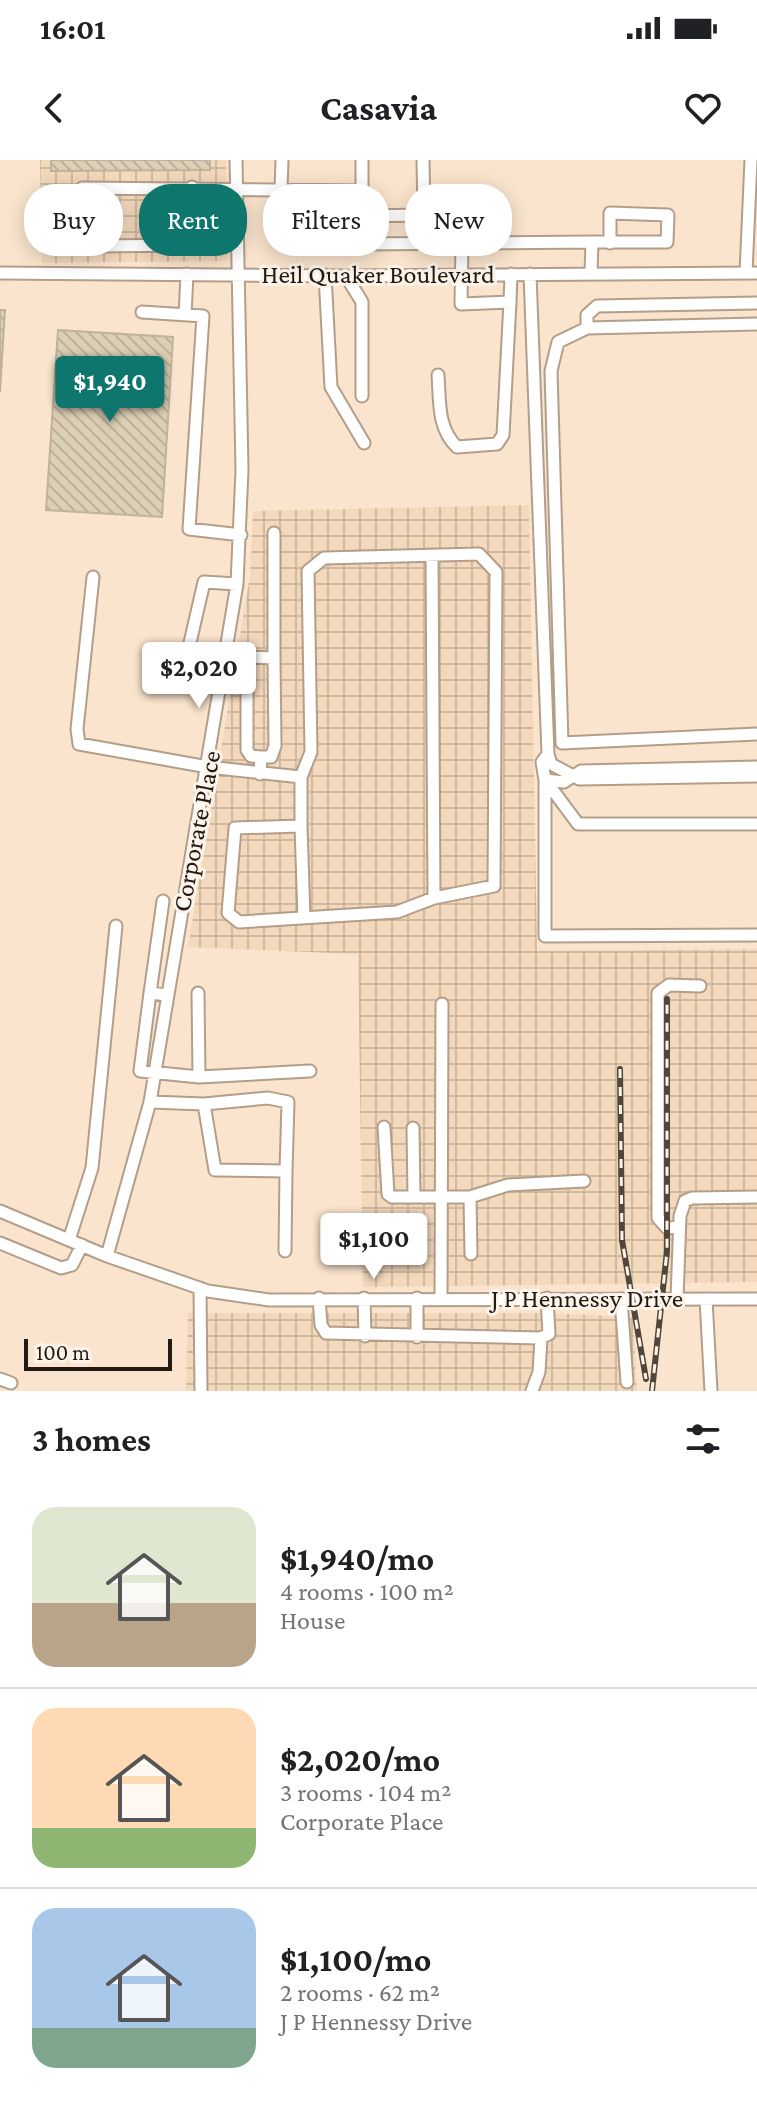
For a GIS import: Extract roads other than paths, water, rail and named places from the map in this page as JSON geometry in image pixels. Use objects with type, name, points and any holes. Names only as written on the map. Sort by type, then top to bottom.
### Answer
[{"type":"street","name":"Corporate Place","points":[[236,160],[236,184]]},
{"type":"street","points":[[281,184],[282,160]]},
{"type":"street","points":[[362,160],[362,184]]},
{"type":"street","points":[[423,160],[423,184]]},
{"type":"street","points":[[751,160],[752,273]]},
{"type":"street","points":[[192,187],[192,236],[188,245],[97,246],[84,238],[82,188],[192,187]]},
{"type":"street","points":[[512,243],[610,243],[667,242],[668,215],[610,213],[610,243]]},
{"type":"street","points":[[591,273],[592,242]]},
{"type":"street","name":"Corporate Place","points":[[107,1256],[150,1102],[237,584],[241,535],[237,256]]},
{"type":"street","points":[[462,256],[461,304],[510,302]]},
{"type":"street","name":"Heil Quaker Boulevard","points":[[0,273],[346,276],[752,273]]},
{"type":"street","points":[[185,315],[187,274]]},
{"type":"street","points":[[438,375],[441,414],[448,439],[457,447],[497,444],[503,435],[511,274]]},
{"type":"street","points":[[530,274],[548,754],[551,764],[579,779],[757,776]]},
{"type":"street","points":[[325,275],[331,387],[364,443]]},
{"type":"street","points":[[346,276],[362,302],[362,396]]},
{"type":"street","points":[[587,328],[587,315],[597,306],[757,303]]},
{"type":"street","points":[[142,312],[203,316],[189,529],[241,535]]},
{"type":"street","points":[[757,324],[587,328],[558,342],[551,371],[562,743],[757,734]]},
{"type":"street","points":[[274,533],[275,746],[271,757],[251,756],[247,750],[247,657],[274,658]]},
{"type":"street","points":[[301,826],[235,828],[228,913],[239,922],[304,918],[397,912],[434,898],[494,886],[496,572],[479,554],[324,558],[308,571],[311,752],[301,777],[304,918]]},
{"type":"street","points":[[432,555],[434,898]]},
{"type":"street","points":[[93,577],[77,729],[79,744],[208,767],[301,777]]},
{"type":"street","points":[[222,680],[183,673],[204,582],[237,584]]},
{"type":"street","points":[[548,754],[542,762],[545,780],[545,936],[757,935]]},
{"type":"street","points":[[260,774],[261,757]]},
{"type":"street","points":[[545,780],[564,782],[581,771],[757,767]]},
{"type":"street","points":[[545,780],[578,824],[757,824]]},
{"type":"street","points":[[163,901],[139,1069],[154,1075],[199,1077],[310,1071]]},
{"type":"street","points":[[69,1240],[92,1168],[116,926]]},
{"type":"street","points":[[679,1227],[667,1228],[658,1218],[658,993],[669,985],[700,986]]},
{"type":"street","points":[[150,993],[167,995]]},
{"type":"street","points":[[198,993],[199,1077]]},
{"type":"street","points":[[441,1298],[442,1004]]},
{"type":"street","points":[[150,1102],[204,1104],[268,1098],[288,1102],[285,1251]]},
{"type":"street","points":[[204,1104],[215,1170],[286,1171]]},
{"type":"street","points":[[384,1127],[388,1194],[470,1197],[508,1185],[584,1181]]},
{"type":"street","points":[[413,1128],[414,1197]]},
{"type":"street","points":[[470,1197],[471,1254]]},
{"type":"street","points":[[677,1299],[681,1208],[692,1198],[757,1197]]},
{"type":"street","name":"J P Hennessy Drive","points":[[0,1211],[107,1256],[200,1288],[269,1300],[757,1299]]},
{"type":"street","points":[[0,1243],[61,1268],[72,1265],[82,1245]]},
{"type":"street","points":[[200,1288],[201,1391]]},
{"type":"street","points":[[319,1298],[323,1331],[365,1336],[541,1338],[549,1334],[547,1298]]},
{"type":"street","points":[[364,1298],[365,1336]]},
{"type":"street","points":[[417,1298],[417,1337]]},
{"type":"street","points":[[621,1299],[627,1382]]},
{"type":"street","points":[[706,1299],[711,1391]]},
{"type":"street","points":[[532,1391],[539,1372],[541,1338]]},
{"type":"railway","points":[[652,1391],[667,1251],[667,999]]},
{"type":"railway","points":[[620,1069],[622,1240],[646,1379]]}]
